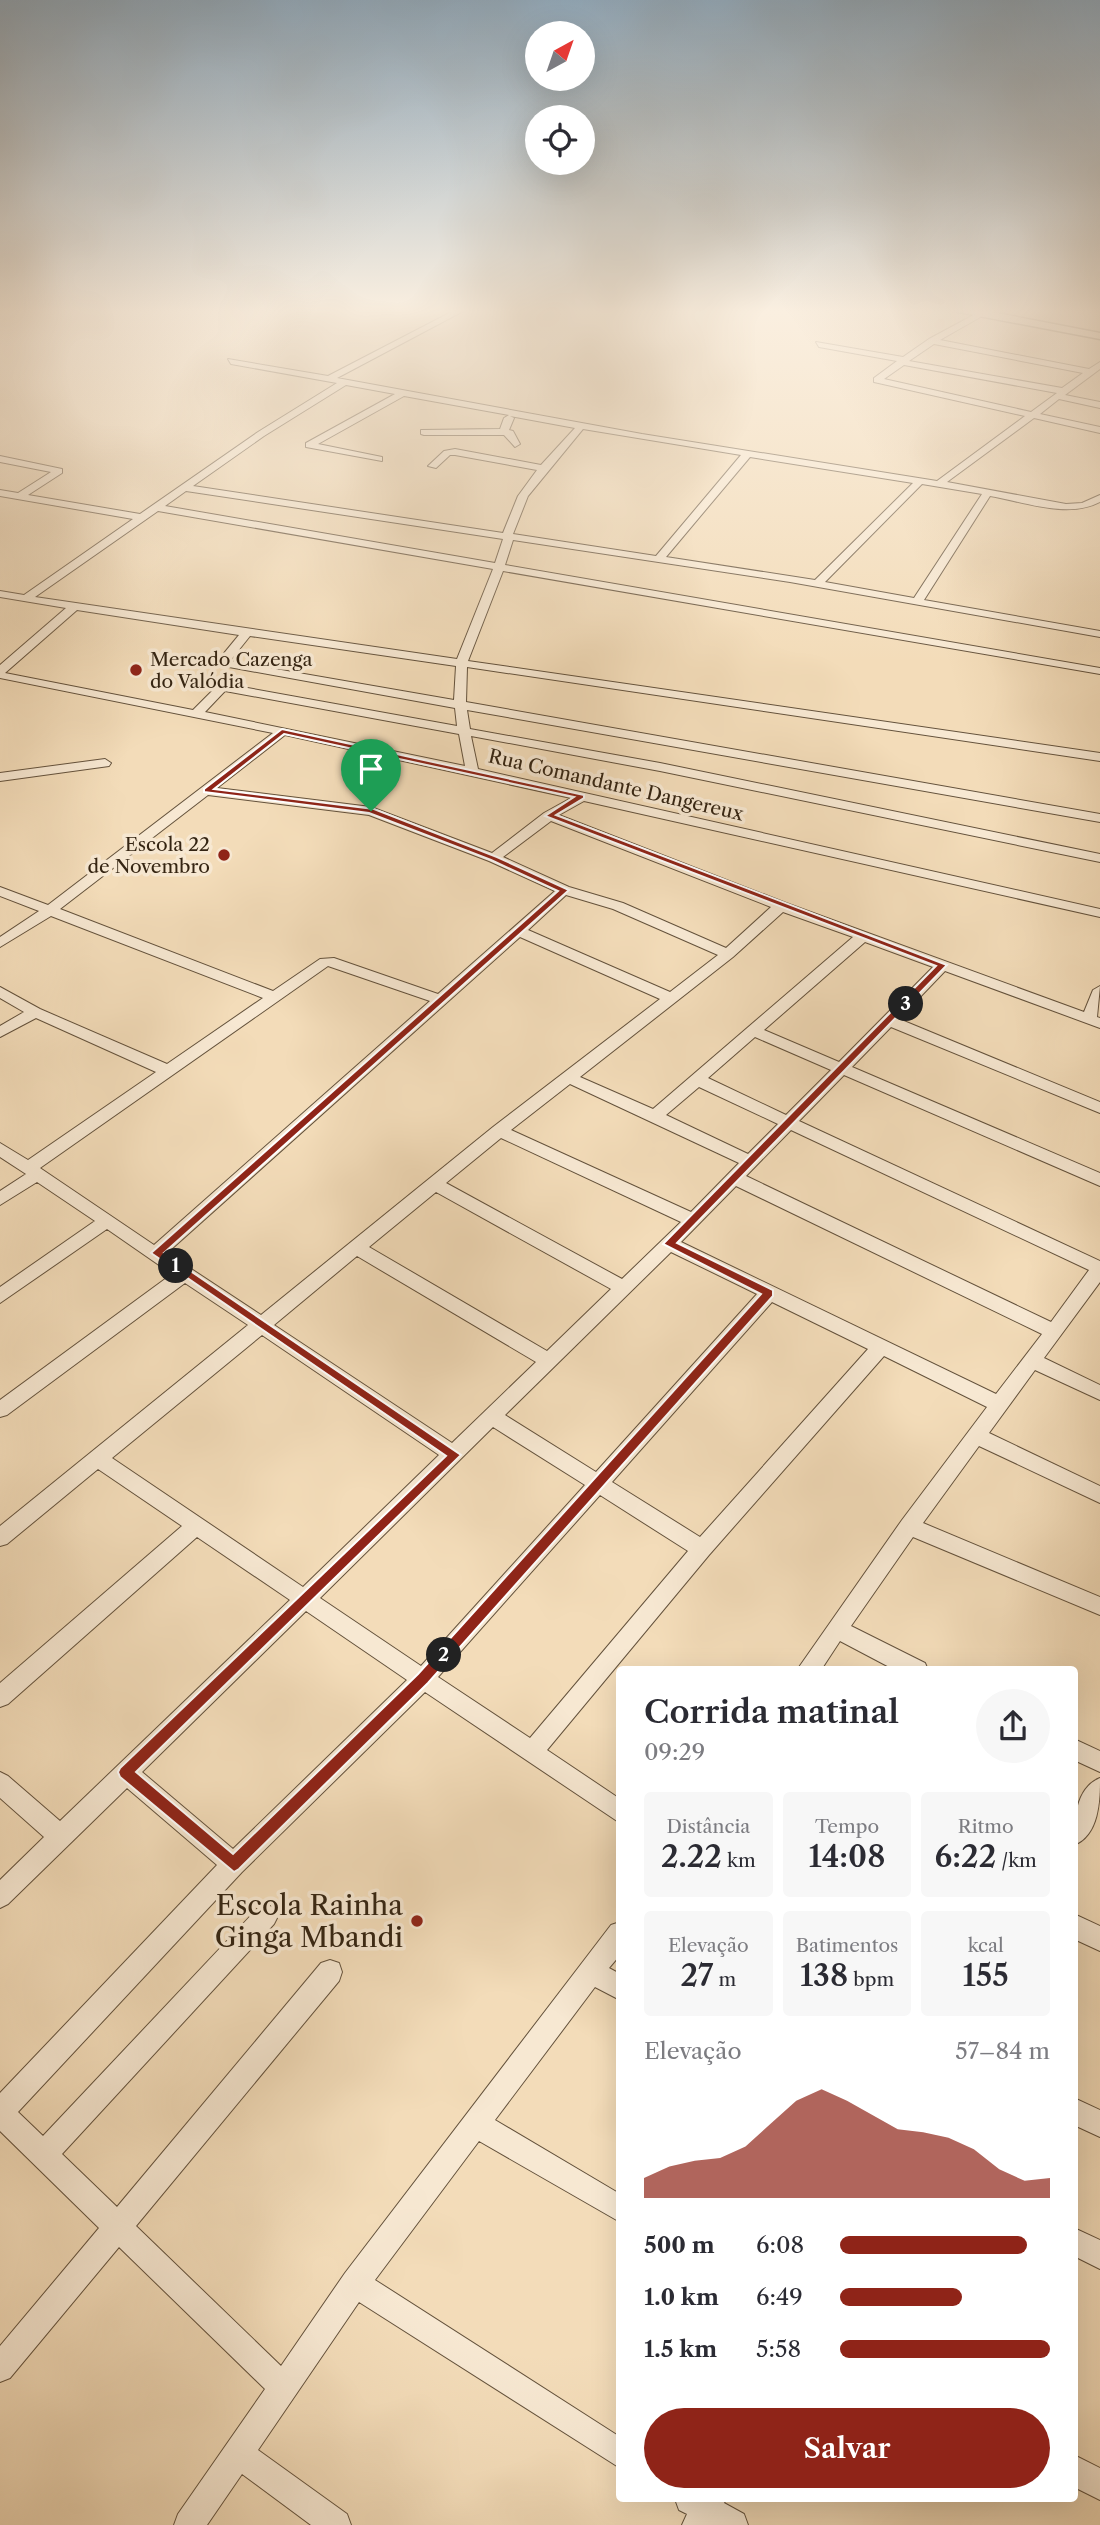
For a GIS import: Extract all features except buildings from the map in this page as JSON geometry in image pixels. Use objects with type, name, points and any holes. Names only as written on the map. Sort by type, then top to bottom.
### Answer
[{"type":"street","points":[[25,598],[274,426]]},
{"type":"street","points":[[344,426],[309,444],[379,459]]},
{"type":"street","points":[[504,432],[506,426]]},
{"type":"street","points":[[472,773],[467,732],[457,694],[462,662],[507,546],[507,537],[517,508],[544,468],[581,426],[747,454],[941,482],[1066,507],[1084,506],[1100,498]]},
{"type":"street","points":[[941,482],[1018,426]]},
{"type":"street","points":[[1081,426],[1100,430]]},
{"type":"street","points":[[424,432],[504,432],[510,433],[515,444]]},
{"type":"street","points":[[433,467],[447,453],[455,452],[544,468]]},
{"type":"street","points":[[658,560],[747,454]]},
{"type":"street","points":[[0,459],[59,471],[20,496]]},
{"type":"street","points":[[817,584],[921,480]]},
{"type":"street","points":[[182,487],[817,584],[1100,634]]},
{"type":"street","points":[[917,601],[988,492]]},
{"type":"street","points":[[0,493],[141,517]]},
{"type":"street","points":[[155,507],[1100,671]]},
{"type":"street","points":[[0,594],[1100,757]]},
{"type":"street","points":[[0,673],[74,607]]},
{"type":"street","points":[[247,632],[222,663],[1100,818]]},
{"type":"street","points":[[195,715],[243,668]]},
{"type":"street","name":"Rua Comandante Dangereux","points":[[0,673],[472,773],[1100,913]]},
{"type":"street","points":[[222,687],[660,767],[1100,859]]},
{"type":"street","points":[[0,943],[49,911],[282,732]]},
{"type":"street","points":[[0,777],[105,764]]},
{"type":"street","points":[[207,790],[371,811],[494,859],[564,890],[618,906],[727,954]]},
{"type":"street","points":[[494,859],[549,816],[581,797]]},
{"type":"street","points":[[549,816],[782,906],[1094,1021],[1100,990]]},
{"type":"street","points":[[156,1253],[564,890]]},
{"type":"street","points":[[0,891],[274,997]]},
{"type":"street","points":[[0,1538],[499,1131],[671,999],[782,906]]},
{"type":"street","points":[[518,930],[671,999]]},
{"type":"street","points":[[655,1116],[863,936]]},
{"type":"street","points":[[0,1199],[33,1171],[168,1071],[318,966],[334,962],[441,999]]},
{"type":"street","points":[[0,1896],[669,1244],[942,965]]},
{"type":"street","points":[[0,992],[35,1012],[168,1071]]},
{"type":"street","points":[[0,1032],[35,1012]]},
{"type":"street","points":[[890,1021],[1100,1108]]},
{"type":"street","points":[[754,1031],[1100,1180]]},
{"type":"street","points":[[567,1077],[751,1162]]},
{"type":"street","points":[[698,1080],[1100,1268],[978,1437],[909,1527],[811,1666]]},
{"type":"street","points":[[499,1131],[693,1220]]},
{"type":"street","points":[[0,1149],[454,1455]]},
{"type":"street","points":[[735,1178],[1053,1331]]},
{"type":"street","points":[[435,1184],[623,1288]]},
{"type":"street","points":[[0,1296],[107,1221]]},
{"type":"street","points":[[669,1244],[1001,1405]]},
{"type":"street","points":[[356,1248],[549,1361]]},
{"type":"street","points":[[0,1410],[186,1273]]},
{"type":"street","points":[[284,2388],[0,2113],[234,1864],[423,1679],[769,1293]]},
{"type":"street","points":[[532,1752],[702,1549],[880,1348]]},
{"type":"street","points":[[1031,1360],[1100,1393]]},
{"type":"street","points":[[493,1417],[702,1549]]},
{"type":"street","points":[[978,1437],[1100,1495]]},
{"type":"street","points":[[98,1460],[616,1809]]},
{"type":"street","points":[[0,1697],[197,1525]]},
{"type":"street","points":[[909,1527],[1100,1606]]},
{"type":"street","points":[[838,1630],[909,1666]]},
{"type":"street","points":[[1078,1751],[1100,1762]]},
{"type":"street","points":[[125,1772],[234,1864]]},
{"type":"street","points":[[0,1783],[60,1836]]},
{"type":"street","points":[[1078,1828],[1098,1799]]},
{"type":"street","points":[[43,2155],[266,1916]]},
{"type":"street","points":[[1078,1928],[1100,1939]]},
{"type":"street","points":[[189,2525],[355,2283],[616,1939]]},
{"type":"street","points":[[0,2368],[330,1972]]},
{"type":"street","points":[[592,1972],[616,1986]]},
{"type":"street","points":[[1078,2113],[1100,2124]]},
{"type":"street","points":[[476,2124],[616,2207]]},
{"type":"street","points":[[1078,2243],[1100,2255]]},
{"type":"street","points":[[355,2283],[616,2451]]},
{"type":"street","points":[[239,2454],[337,2525]]},
{"type":"street","points":[[1078,2472],[1100,2485]]},
{"type":"street","points":[[701,2508],[733,2525]]},
{"type":"place","name":"Mercado Cazenga do Valódia","points":[[136,670]]},
{"type":"place","name":"Escola 22 de Novembro","points":[[224,855]]},
{"type":"place","name":"Escola Rainha Ginga Mbandi","points":[[417,1921]]},
{"type":"route","points":[[282,732],[363,747],[581,797],[549,816],[942,965],[669,1244],[769,1293],[423,1679],[234,1864],[125,1772],[454,1455],[156,1253],[564,890],[494,859],[371,811],[207,790],[282,732]]}]
